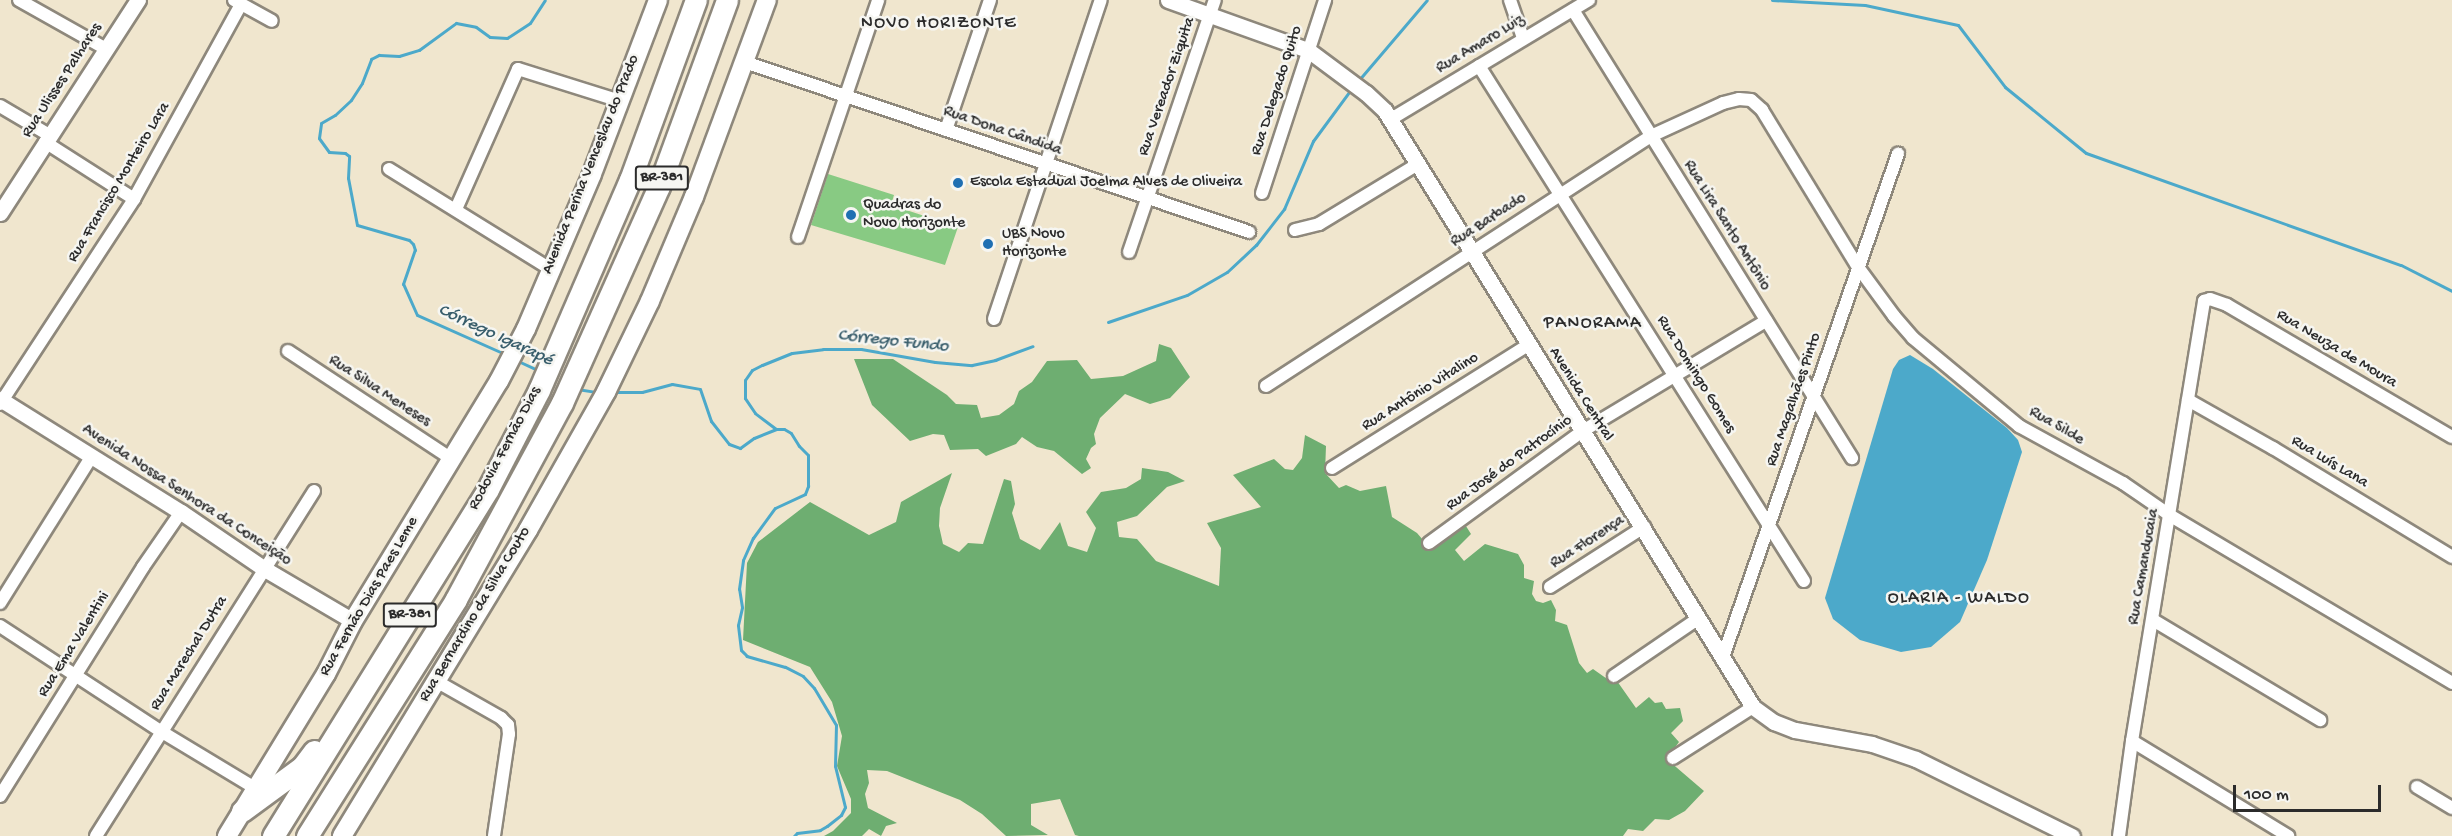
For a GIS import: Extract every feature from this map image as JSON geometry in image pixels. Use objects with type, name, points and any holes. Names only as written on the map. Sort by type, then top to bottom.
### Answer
[{"type":"highway","name":"Rodovia Fernão Dias","points":[[273,836],[488,489],[563,340],[630,180],[696,0]]},
{"type":"highway","name":"Rodovia Fernão Dias","points":[[307,836],[456,598],[562,403],[659,186],[727,0]]},
{"type":"highway","points":[[242,811],[302,767],[385,657]]},
{"type":"main road","name":"Avenida Perina Venceslau do Prado","points":[[511,357],[526,329],[592,174],[658,0]]},
{"type":"main road","name":"Rua Bernardino da Silva Couto","points":[[342,836],[591,422],[626,352],[694,197],[767,0]]},
{"type":"main road","name":"Rua Fernão Dias Paes Leme","points":[[227,836],[326,674],[353,621],[499,381],[511,357]]},
{"type":"street","points":[[19,0],[106,49]]},
{"type":"street","name":"Rua Ulisses Palhares","points":[[0,213],[138,0]]},
{"type":"street","points":[[798,237],[878,0]]},
{"type":"street","points":[[946,130],[990,0]]},
{"type":"street","points":[[994,319],[1101,0]]},
{"type":"street","name":"Avenida Central","points":[[1168,0],[1213,7],[1308,50],[1366,93],[1391,119],[1416,165],[1581,432],[1644,527],[1753,707]]},
{"type":"street","name":"Rua Delegado Quito","points":[[1262,193],[1325,0]]},
{"type":"street","points":[[1510,0],[1523,38]]},
{"type":"street","name":"Rua Amaro Luiz","points":[[1391,119],[1589,0]]},
{"type":"street","points":[[237,2],[272,21]]},
{"type":"street","name":"Rua Francisco Monteiro Lara","points":[[1,401],[134,199],[237,2]]},
{"type":"street","name":"Rua Vereador Ziquita","points":[[1129,252],[1213,7]]},
{"type":"street","name":"Rua Lira Santo Antônio","points":[[1573,10],[1852,458]]},
{"type":"street","name":"Rua Dona Cândida","points":[[745,63],[1249,232]]},
{"type":"street","name":"Rua Domingo Gomes","points":[[1479,66],[1804,581]]},
{"type":"street","points":[[456,209],[518,69],[620,101]]},
{"type":"street","name":"Rua Barbado","points":[[1266,386],[1651,136],[1701,111],[1739,99]]},
{"type":"street","name":"Rua Silde","points":[[1739,99],[1751,100],[1762,110],[1858,267],[1913,338],[2019,426],[2123,483],[2171,516],[2452,683]]},
{"type":"street","points":[[0,106],[134,199]]},
{"type":"street","name":"Rua Magalhães Pinto","points":[[1723,657],[1898,154]]},
{"type":"street","points":[[1294,230],[1319,224],[1416,165]]},
{"type":"street","points":[[389,169],[550,269]]},
{"type":"street","name":"Rua Neuza de Moura","points":[[2203,304],[2210,299],[2227,305],[2452,437]]},
{"type":"street","name":"Rua Camanducaia","points":[[2119,836],[2132,741],[2171,516],[2203,304]]},
{"type":"street","name":"Rua José do Patrocínio","points":[[1429,543],[1581,432],[1766,321]]},
{"type":"street","name":"Rua Antônio Vitalino","points":[[1332,468],[1528,345]]},
{"type":"street","name":"Rua Silva Meneses","points":[[288,351],[452,459]]},
{"type":"street","name":"Rua Luís Lana","points":[[2188,400],[2273,448],[2452,557]]},
{"type":"street","name":"Avenida Nossa Senhora da Conceição","points":[[1,401],[181,512],[263,568],[353,621]]},
{"type":"street","points":[[0,603],[92,456]]},
{"type":"street","name":"Rua Marechal Dutra","points":[[96,836],[263,568],[314,491]]},
{"type":"street","name":"Rua Ema Valentini","points":[[0,796],[181,512]]},
{"type":"street","name":"Rua Florença","points":[[1550,587],[1644,527]]},
{"type":"street","points":[[1614,676],[1699,618]]},
{"type":"street","points":[[2153,620],[2320,720]]},
{"type":"street","points":[[0,626],[162,732],[255,788]]},
{"type":"street","points":[[435,681],[501,718],[508,725],[509,734],[494,836]]},
{"type":"street","points":[[1673,759],[1753,707],[1774,723],[1795,730],[1872,744],[1916,759],[2072,836]]},
{"type":"street","points":[[2132,741],[2288,836]]},
{"type":"street","points":[[2417,787],[2452,808]]},
{"type":"green space","points":[[828,174],[894,195],[891,205],[958,227],[945,265],[811,225]]},
{"type":"green space","points":[[1159,344],[1171,348],[1190,377],[1170,398],[1150,404],[1125,394],[1100,418],[1094,434],[1096,444],[1091,448],[1086,459],[1091,468],[1082,474],[1054,451],[1037,447],[1022,437],[1016,444],[986,456],[978,449],[950,450],[944,435],[933,434],[910,441],[872,405],[854,359],[893,359],[947,395],[956,404],[977,405],[981,418],[999,415],[1014,404],[1019,391],[1032,382],[1047,361],[1077,360],[1091,379],[1123,376],[1156,361]]},
{"type":"green space","points":[[1305,435],[1326,446],[1325,473],[1339,488],[1346,485],[1360,491],[1386,486],[1392,517],[1417,533],[1429,547],[1464,523],[1471,534],[1455,550],[1464,561],[1485,544],[1518,554],[1524,565],[1524,578],[1534,581],[1532,594],[1536,601],[1543,603],[1551,600],[1556,610],[1555,621],[1567,625],[1579,663],[1587,673],[1593,669],[1610,681],[1617,681],[1636,708],[1649,697],[1655,703],[1662,702],[1666,709],[1680,708],[1683,721],[1671,733],[1679,742],[1670,754],[1669,761],[1704,791],[1685,811],[1669,820],[1655,819],[1643,831],[1628,829],[1623,836],[1079,836],[1075,835],[1060,799],[1031,804],[1031,825],[1048,835],[1006,836],[982,814],[960,800],[887,771],[867,770],[869,783],[865,794],[868,808],[897,823],[886,826],[881,836],[869,829],[862,836],[824,836],[833,831],[851,813],[851,799],[837,766],[842,736],[832,702],[810,667],[743,640],[747,563],[758,542],[810,502],[869,535],[896,522],[901,502],[952,473],[940,508],[939,526],[943,544],[959,552],[968,543],[983,544],[1004,479],[1011,481],[1015,504],[1012,513],[1020,539],[1040,550],[1060,522],[1068,546],[1087,552],[1096,528],[1086,512],[1101,492],[1126,488],[1141,479],[1142,468],[1168,472],[1185,481],[1167,487],[1137,516],[1117,522],[1119,537],[1137,539],[1156,561],[1219,586],[1221,548],[1207,523],[1261,507],[1233,475],[1274,459],[1285,469],[1293,470],[1302,458]]},
{"type":"water","points":[[1910,355],[1933,369],[2007,428],[2018,440],[2022,452],[1987,560],[1960,622],[1931,647],[1901,652],[1860,640],[1833,619],[1825,598],[1893,369],[1899,360]]},
{"type":"waterway","name":"Córrego Igarapé","points":[[507,355],[417,315],[403,284],[415,250],[413,244],[409,240],[357,225],[348,178],[349,156],[345,153],[329,152],[319,138],[321,123],[335,115],[351,100],[362,83],[371,59],[379,55],[399,56],[419,50],[456,23],[476,27],[490,37],[507,38],[530,23],[545,0]]},
{"type":"waterway","points":[[1358,81],[1427,0]]},
{"type":"waterway","points":[[1772,0],[1865,5],[1958,25],[2005,87],[2086,153],[2401,265],[2452,291]]},
{"type":"waterway","points":[[1108,322],[1187,295],[1227,272],[1256,245],[1284,209],[1313,141],[1352,88]]},
{"type":"waterway","name":"Córrego Fundo","points":[[794,836],[797,833],[820,830],[841,815],[845,807],[835,766],[836,725],[814,688],[803,676],[785,667],[747,656],[741,650],[738,625],[742,607],[739,589],[743,560],[753,538],[775,508],[805,494],[808,486],[808,455],[791,433],[784,429],[776,429],[755,413],[745,398],[745,380],[752,370],[792,353],[823,349],[861,349],[935,362],[972,365],[995,360],[1033,346]]},
{"type":"waterway","name":"Córrego Igarapé","points":[[518,361],[539,371]]},
{"type":"waterway","name":"Córrego Igarapé","points":[[613,392],[642,392],[672,384],[700,389],[711,421],[729,444],[740,448],[754,438],[776,429]]},
{"type":"waterway","name":"Córrego Igarapé","points":[[577,389],[597,392]]},
{"type":"place","name":"Escola Estadual Joelma Alves de Oliveira","points":[[958,183]]},
{"type":"place","name":"Quadras do Novo Horizonte","points":[[851,215]]},
{"type":"place","name":"UBS Novo Horizonte","points":[[988,244]]},
{"type":"district","name":"NOVO HORIZONTE","points":[[939,24]]},
{"type":"district","name":"PANORAMA","points":[[1593,324]]},
{"type":"district","name":"OLARIA - WALDO","points":[[1959,599]]}]
